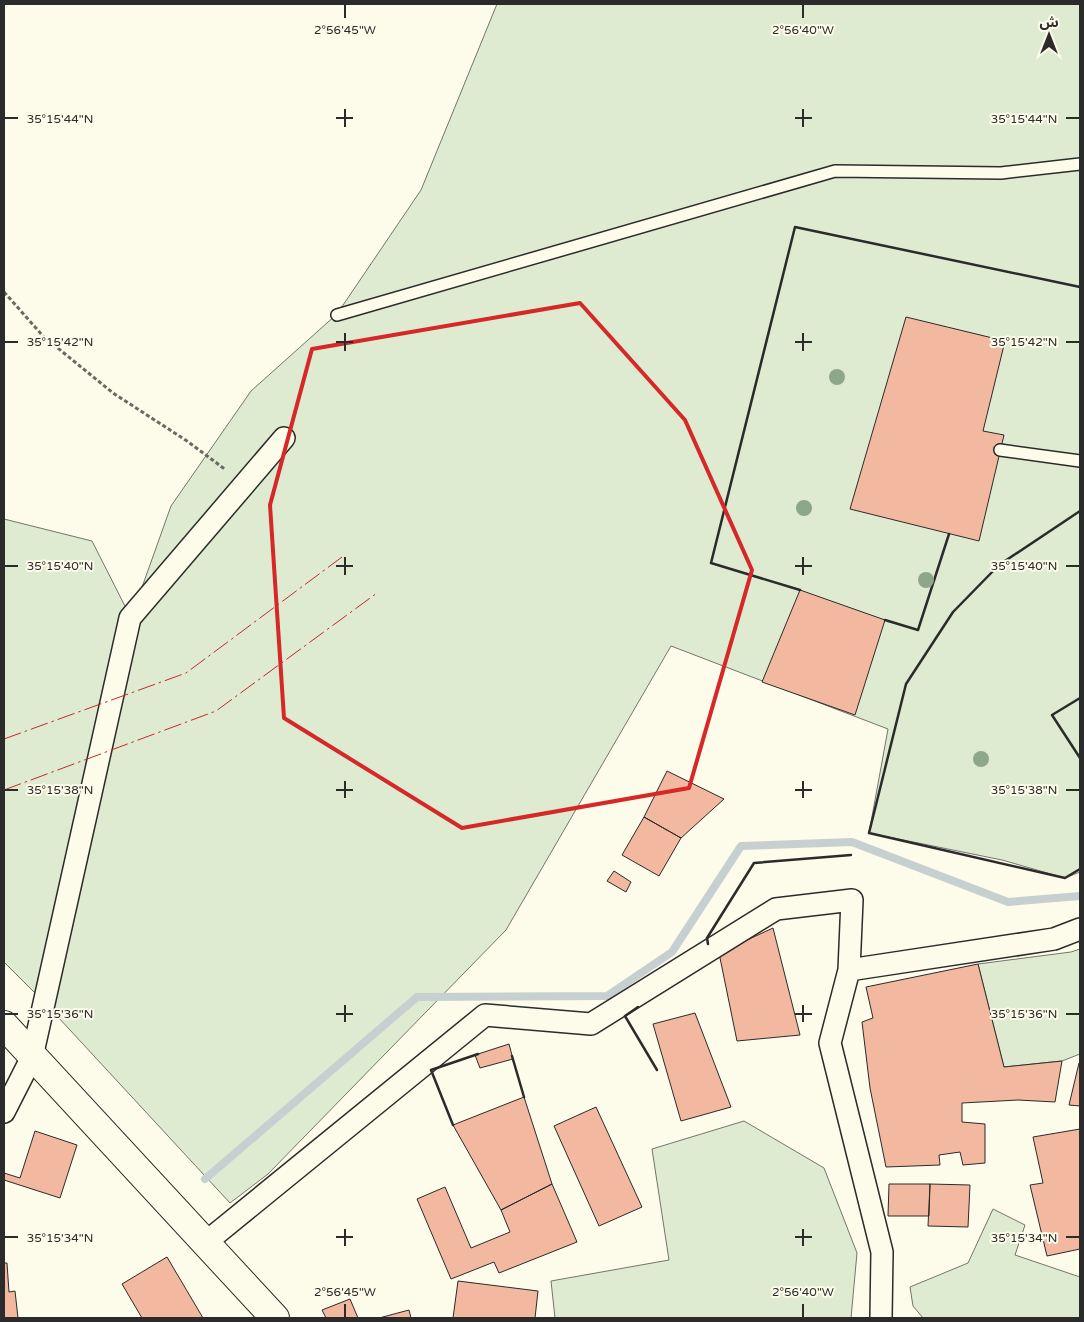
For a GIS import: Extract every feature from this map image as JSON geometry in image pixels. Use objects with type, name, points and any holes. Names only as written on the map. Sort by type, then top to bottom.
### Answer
[{"type":"street","points":[[4,1112],[32,1058],[130,618],[284,438]]},
{"type":"street","points":[[204,1243],[485,1015],[591,1024],[776,909],[852,900],[849,970],[830,1043],[882,1252],[881,1318]]},
{"type":"street","points":[[849,970],[1054,939],[1080,929]]},
{"type":"street","points":[[4,1025],[32,1058],[274,1318]]},
{"type":"lane","points":[[337,314],[835,171],[1001,174],[1080,164]]},
{"type":"lane","points":[[1000,450],[1080,461]]},
{"type":"path","points":[[4,292],[43,336],[113,393],[187,441],[245,484]]},
{"type":"highlighted area","points":[[580,303],[685,420],[752,570],[689,788],[462,828],[284,718],[270,505],[312,349]]},
{"type":"green space","points":[[497,4],[1080,4],[1080,872],[1065,878],[1002,860],[869,833],[888,729],[671,646],[506,930],[268,1174],[230,1203],[45,1003],[4,962],[4,519],[92,541],[131,618],[171,506],[251,391],[337,314],[421,190]]},
{"type":"green space","points":[[1080,949],[1080,1054],[1062,1061],[1004,1067],[978,964],[1071,952]]},
{"type":"green space","points":[[744,1121],[824,1168],[857,1253],[851,1318],[555,1318],[551,1281],[669,1260],[652,1149]]},
{"type":"green space","points":[[993,1209],[1025,1225],[1015,1255],[1080,1277],[1080,1318],[923,1318],[913,1306],[910,1287],[968,1263]]},
{"type":"building","points":[[906,317],[1005,341],[983,431],[1004,435],[979,541],[850,509]]},
{"type":"building","points":[[800,590],[885,620],[855,715],[762,682]]},
{"type":"building","points":[[667,771],[724,799],[681,838],[644,817]]},
{"type":"building","points":[[644,817],[681,838],[659,876],[622,855]]},
{"type":"building","points":[[614,871],[631,882],[626,892],[607,881]]},
{"type":"building","points":[[773,928],[800,1035],[737,1041],[719,953]]},
{"type":"building","points":[[978,964],[1004,1067],[1062,1061],[1055,1102],[1018,1100],[962,1103],[962,1122],[985,1124],[985,1163],[963,1165],[960,1152],[939,1155],[940,1165],[886,1167],[870,1088],[862,1022],[873,1018],[866,987]]},
{"type":"building","points":[[695,1013],[731,1107],[681,1121],[653,1024]]},
{"type":"building","points":[[509,1044],[513,1059],[480,1068],[475,1055]]},
{"type":"building","points":[[1079,1063],[1080,1106],[1069,1105]]},
{"type":"building","points":[[524,1097],[552,1184],[501,1210],[453,1125]]},
{"type":"building","points":[[596,1107],[642,1207],[599,1226],[554,1126]]},
{"type":"building","points":[[1080,1129],[1080,1249],[1047,1256],[1030,1185],[1043,1183],[1033,1137]]},
{"type":"building","points":[[35,1131],[77,1145],[60,1198],[4,1180],[4,1173],[20,1178]]},
{"type":"building","points":[[552,1184],[577,1242],[499,1273],[494,1262],[451,1279],[417,1199],[445,1187],[471,1248],[510,1232],[501,1210]]},
{"type":"building","points":[[889,1184],[930,1184],[929,1216],[888,1216]]},
{"type":"building","points":[[930,1184],[970,1185],[968,1227],[928,1226]]},
{"type":"building","points":[[167,1257],[203,1318],[142,1318],[122,1284]]},
{"type":"building","points":[[4,1263],[7,1263],[9,1292],[15,1291],[18,1318],[4,1318]]},
{"type":"building","points":[[458,1281],[538,1291],[535,1318],[453,1318]]},
{"type":"building","points":[[350,1299],[358,1318],[326,1318],[322,1310]]},
{"type":"building","points":[[409,1310],[411,1318],[379,1318]]},
{"type":"waterway","points":[[205,1179],[417,997],[607,996],[672,952],[741,846],[852,842],[1008,902],[1080,896]]},
{"type":"wall","points":[[800,590],[711,563],[795,227],[1080,287]]},
{"type":"wall","points":[[1080,511],[999,565],[953,612],[906,684],[869,833],[1065,878],[1080,869]]},
{"type":"wall","points":[[885,620],[918,630],[949,534]]},
{"type":"wall","points":[[1080,698],[1052,715],[1080,758]]},
{"type":"wall","points":[[708,944],[707,938],[754,863],[851,855]]},
{"type":"wall","points":[[638,1007],[625,1016],[657,1070]]},
{"type":"wall","points":[[453,1125],[431,1070],[478,1054]]},
{"type":"wall","points":[[512,1056],[524,1097]]},
{"type":"power","points":[[4,739],[186,673],[342,557]]},
{"type":"power","points":[[4,790],[216,711],[377,593]]}]
